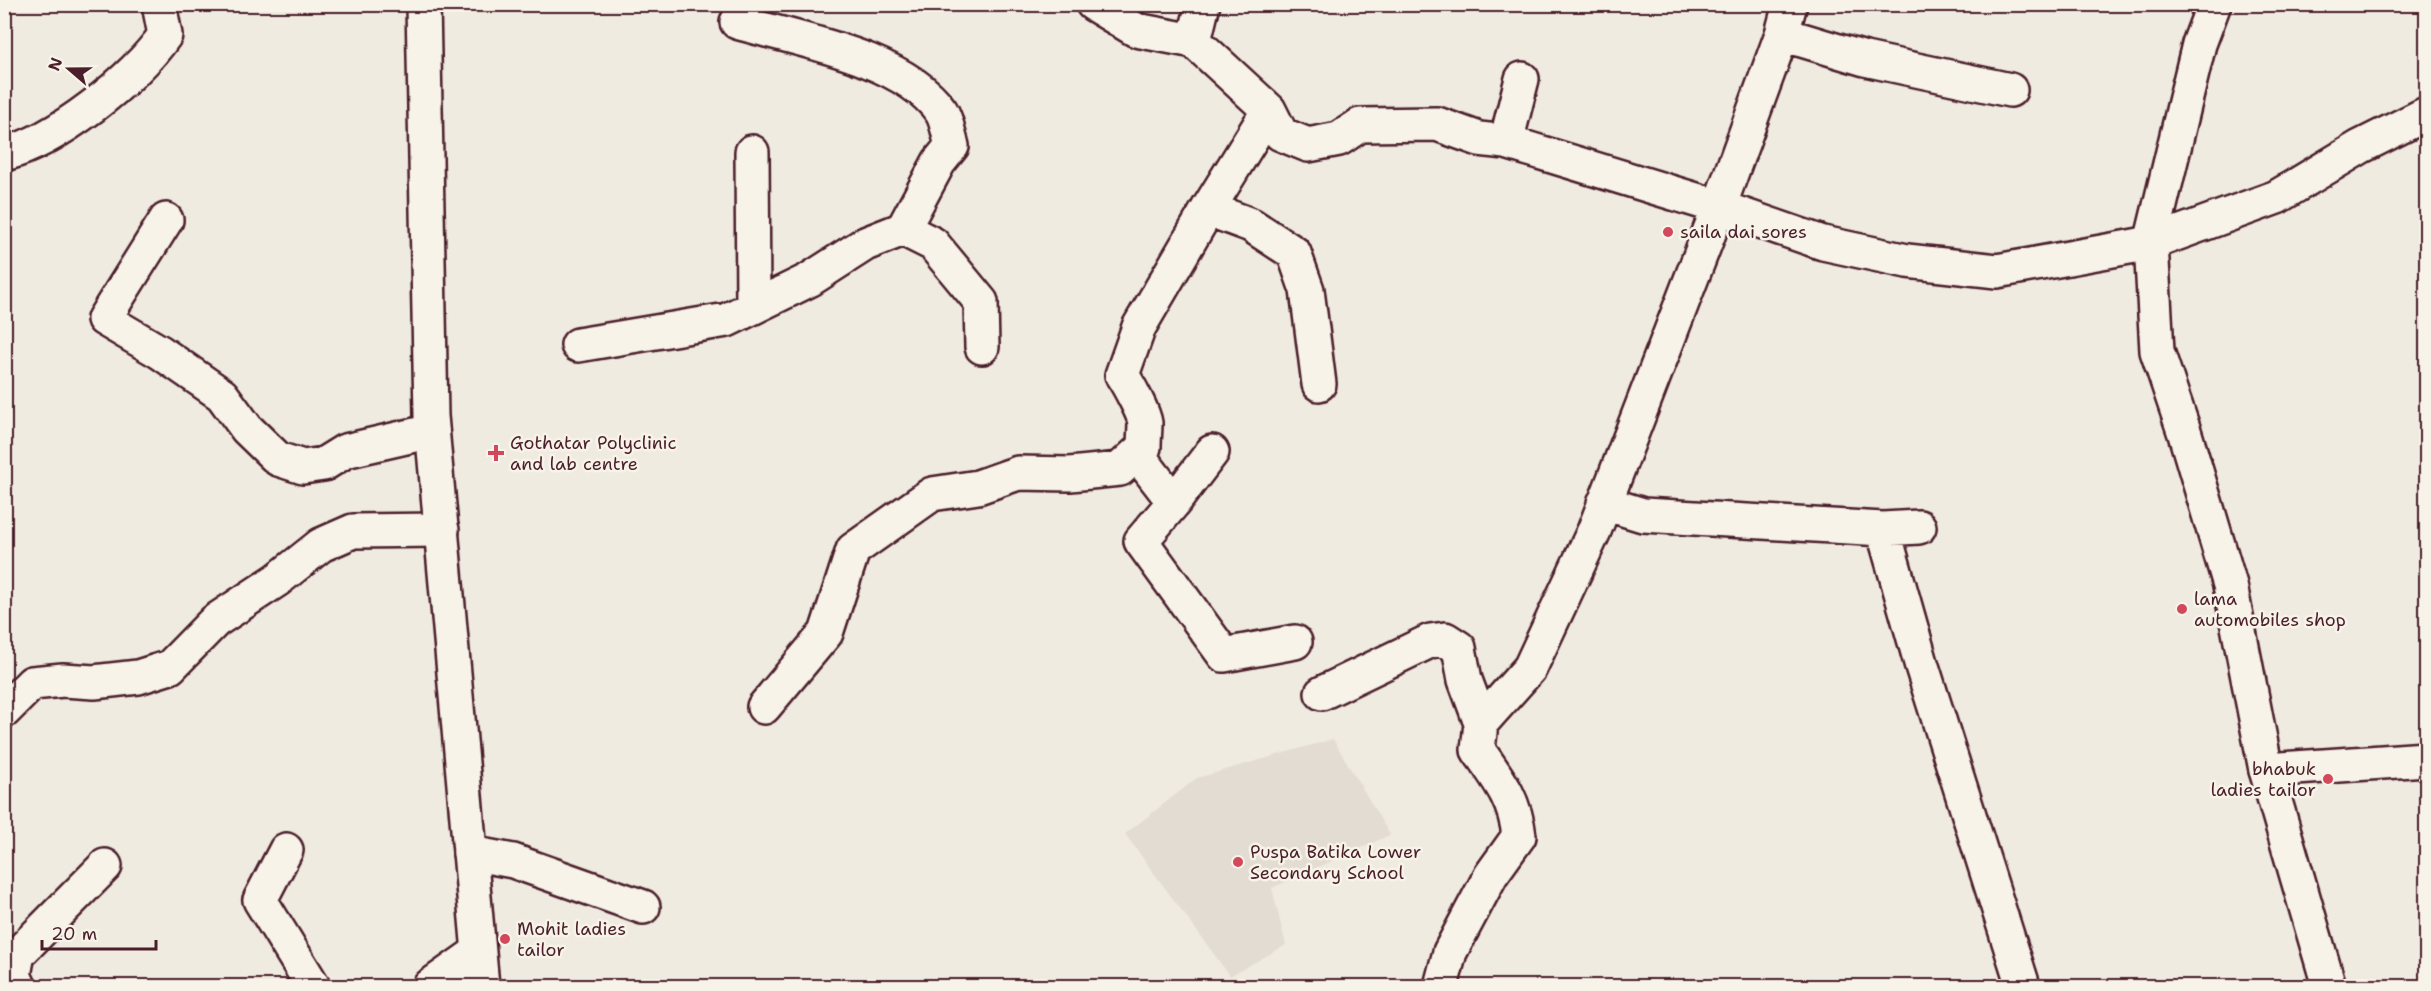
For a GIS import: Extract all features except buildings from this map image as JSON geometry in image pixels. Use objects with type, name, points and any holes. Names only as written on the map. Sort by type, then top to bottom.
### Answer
[{"type":"street","points":[[4,154],[59,130],[88,109],[154,51],[165,35],[159,4]]},
{"type":"street","points":[[423,4],[432,431],[482,987]]},
{"type":"street","points":[[1093,4],[1136,30],[1194,41],[1269,110],[1281,134],[1308,145],[1339,139],[1360,125],[1437,124],[1479,140],[1506,142],[1719,207],[1823,243],[1907,261],[1997,271],[2151,243],[2277,197],[2360,147],[2427,114]]},
{"type":"street","points":[[1194,41],[1203,4]]},
{"type":"street","points":[[2214,4],[2199,44],[2151,243],[2157,351],[2185,434],[2230,585],[2266,770],[2329,987]]},
{"type":"street","points":[[1481,723],[1530,668],[1594,531],[1719,207],[1786,20],[1865,60],[2010,90]]},
{"type":"street","points":[[578,345],[727,320],[809,280],[865,244],[903,229],[939,162],[952,146],[942,112],[908,80],[836,48],[737,22]]},
{"type":"street","points":[[1506,142],[1522,79]]},
{"type":"street","points":[[764,707],[826,633],[853,549],[932,494],[978,487],[1018,473],[1070,474],[1120,469],[1144,447],[1145,420],[1138,408],[1132,389],[1122,375],[1139,327],[1269,110]]},
{"type":"street","points":[[752,152],[753,306]]},
{"type":"street","points":[[1208,209],[1251,225],[1294,253],[1307,290],[1319,384]]},
{"type":"street","points":[[166,220],[104,319],[160,352],[222,395],[247,429],[278,459],[303,467],[324,464],[345,451],[432,431]]},
{"type":"street","points":[[903,229],[933,244],[981,302],[982,346]]},
{"type":"street","points":[[1212,452],[1141,542],[1224,655],[1294,642]]},
{"type":"street","points":[[1137,454],[1174,502]]},
{"type":"street","points":[[1604,503],[1643,515],[1883,529],[1919,527]]},
{"type":"street","points":[[1883,529],[1921,663],[2023,987]]},
{"type":"street","points":[[4,711],[32,683],[63,680],[94,682],[138,677],[170,667],[215,621],[277,580],[321,545],[353,531],[442,530]]},
{"type":"street","points":[[1322,693],[1430,641],[1445,639],[1459,648],[1465,680],[1481,723],[1478,750],[1507,794],[1516,814],[1519,836],[1491,875],[1450,952],[1441,987]]},
{"type":"street","points":[[2266,770],[2427,759]]},
{"type":"street","points":[[286,850],[260,900],[313,987]]},
{"type":"street","points":[[470,853],[513,861],[643,907]]},
{"type":"street","points":[[19,987],[14,975],[18,954],[105,866]]},
{"type":"street","points":[[430,987],[478,952]]},
{"type":"shaded area","name":"Puspa Batika Lower Secondary School","points":[[1333,739],[1390,835],[1272,888],[1286,945],[1230,976],[1125,834],[1197,778]]},
{"type":"place","name":"saila dai sores","points":[[1668,232]]},
{"type":"place","name":"Gothatar Polyclinic and lab centre","points":[[496,453]]},
{"type":"place","name":"lama automobiles shop","points":[[2182,609]]},
{"type":"place","name":"bhabuk ladies tailor","points":[[2328,779]]},
{"type":"place","name":"Puspa Batika Lower Secondary School","points":[[1238,862]]},
{"type":"place","name":"Mohit ladies tailor","points":[[505,939]]}]
